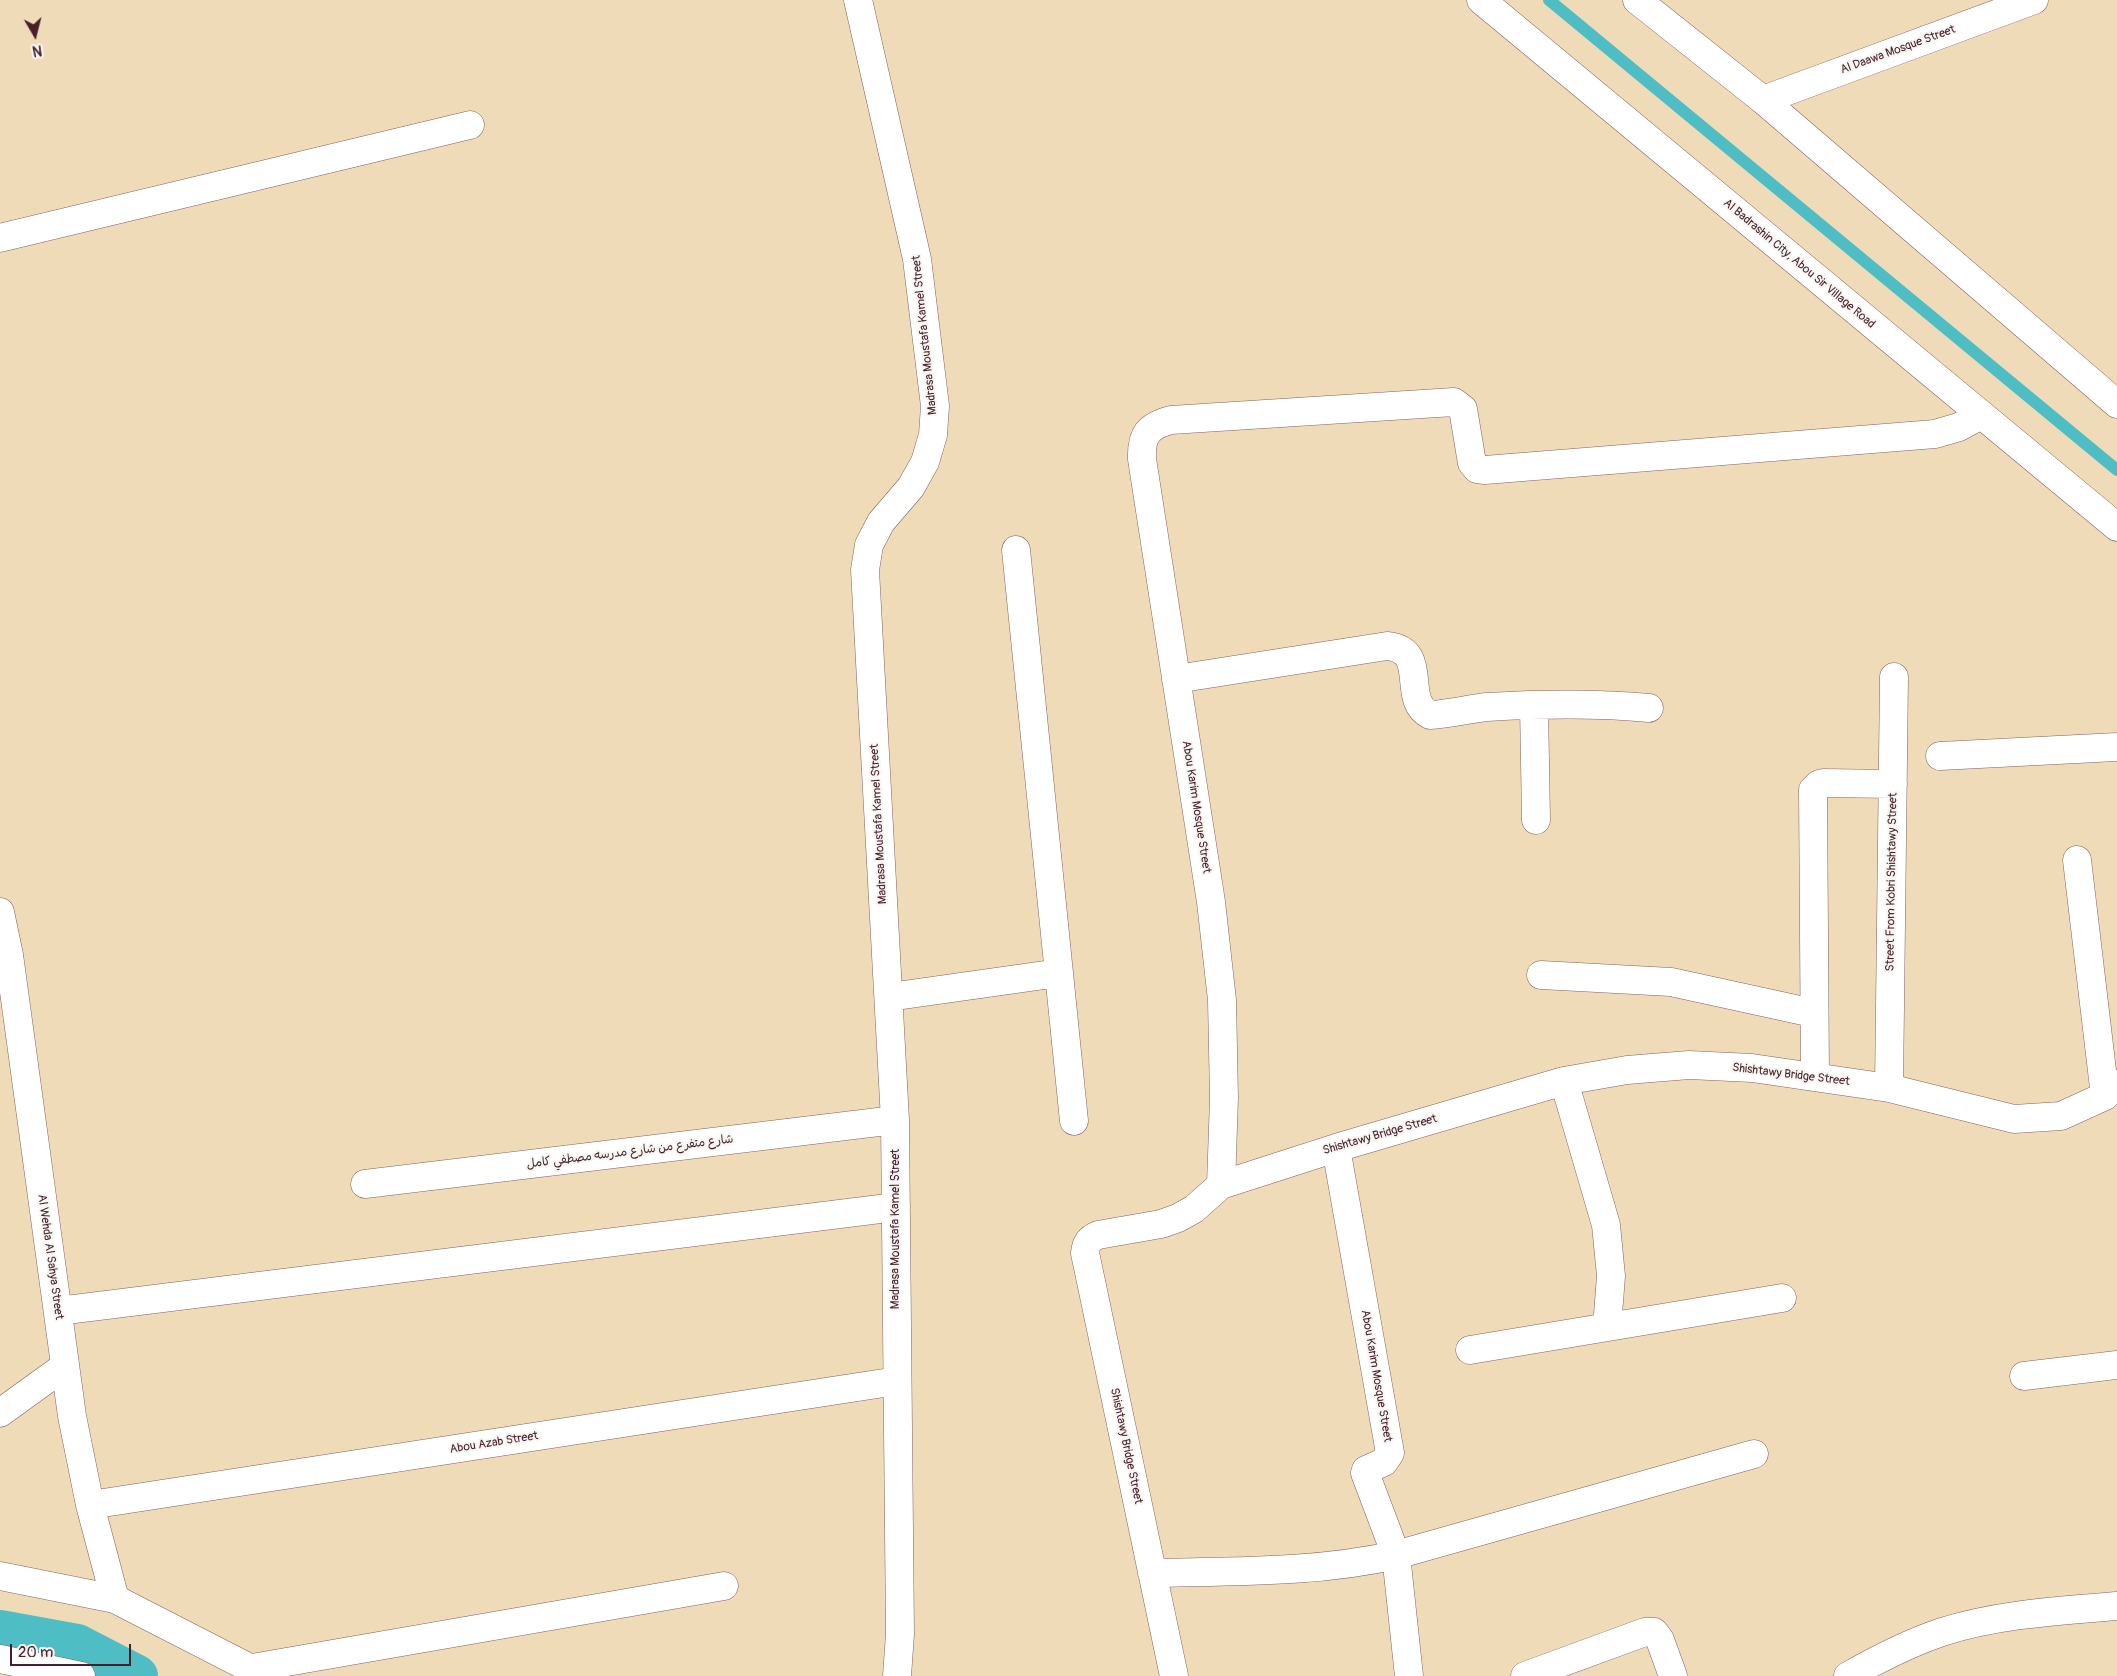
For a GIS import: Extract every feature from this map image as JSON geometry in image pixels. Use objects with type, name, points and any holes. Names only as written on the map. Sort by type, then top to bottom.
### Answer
[{"type":"street","name":"Madrasa Moustafa Kamel Street","points":[[858,0],[917,259],[935,406],[934,435],[925,462],[911,487],[881,522],[869,545],[864,570],[895,1120],[900,1634],[897,1676]]},
{"type":"street","name":"Al Badrashin City, Abou Sir Village Road","points":[[1481,0],[2117,528]]},
{"type":"street","points":[[1638,0],[1763,100],[2117,404]]},
{"type":"street","name":"Al Daawa Mosque Street","points":[[1763,100],[2034,0]]},
{"type":"street","points":[[0,238],[470,125]]},
{"type":"street","name":"Abou Karim Mosque Street","points":[[1221,1185],[1224,1098],[1222,1000],[1211,902],[1142,459],[1141,445],[1147,432],[1158,424],[1172,420],[1454,402],[1463,409],[1472,463],[1477,469],[1484,470],[1935,434],[1959,427],[1981,415]]},
{"type":"street","points":[[1016,550],[1074,1121]]},
{"type":"street","points":[[1176,679],[1387,646],[1398,647],[1408,654],[1412,665],[1418,704],[1422,711],[1430,715],[1485,708],[1534,705],[1649,708]]},
{"type":"street","name":"Street From Kobri Shishtawy Street","points":[[1889,1088],[1894,677]]},
{"type":"street","points":[[1534,705],[1536,820]]},
{"type":"street","points":[[1940,756],[2117,748]]},
{"type":"street","points":[[1815,1076],[1813,1013],[1813,790],[1819,784],[1893,784]]},
{"type":"street","points":[[2076,860],[2111,1090]]},
{"type":"street","name":"Al Wehda Al Sahya Street","points":[[0,912],[4,956],[58,1311],[72,1416],[90,1505],[115,1599]]},
{"type":"street","points":[[889,997],[1059,973]]},
{"type":"street","points":[[1541,975],[1671,982],[1813,1013]]},
{"type":"street","name":"Shishtawy Bridge Street","points":[[1174,1676],[1085,1253],[1086,1244],[1090,1238],[1161,1224],[1178,1218],[1194,1209],[1221,1185],[1336,1148],[1564,1081],[1626,1070],[1690,1066],[1752,1068],[1815,1076],[1889,1088],[2014,1120],[2061,1116],[2111,1090]]},
{"type":"street","points":[[1564,1081],[1606,1225],[1611,1276],[1607,1327]]},
{"type":"street","name":"شارع متفرع من شارع مدرسه مصطفي كامل","points":[[365,1184],[895,1120]]},
{"type":"street","name":"Abou Karim Mosque Street","points":[[1336,1148],[1390,1453],[1384,1462],[1366,1470],[1365,1473],[1396,1555],[1409,1676]]},
{"type":"street","points":[[58,1311],[896,1207]]},
{"type":"street","points":[[1470,1350],[1782,1298]]},
{"type":"street","points":[[2024,1376],[2117,1365]]},
{"type":"street","points":[[0,1413],[65,1366]]},
{"type":"street","name":"Abou Azab Street","points":[[90,1505],[897,1382]]},
{"type":"street","points":[[1152,1573],[1328,1567],[1396,1555],[1754,1454]]},
{"type":"street","points":[[0,1576],[115,1599],[258,1672],[724,1586]]},
{"type":"street","points":[[1848,1676],[1890,1665],[1942,1632],[2000,1618],[2117,1606]]},
{"type":"street","points":[[1525,1676],[1646,1632],[1654,1632],[1660,1640],[1672,1676]]},
{"type":"street","points":[[0,1659],[81,1676]]},
{"type":"waterway","points":[[1549,0],[2117,470]]},
{"type":"waterway","points":[[0,1631],[77,1645],[137,1676]]}]
